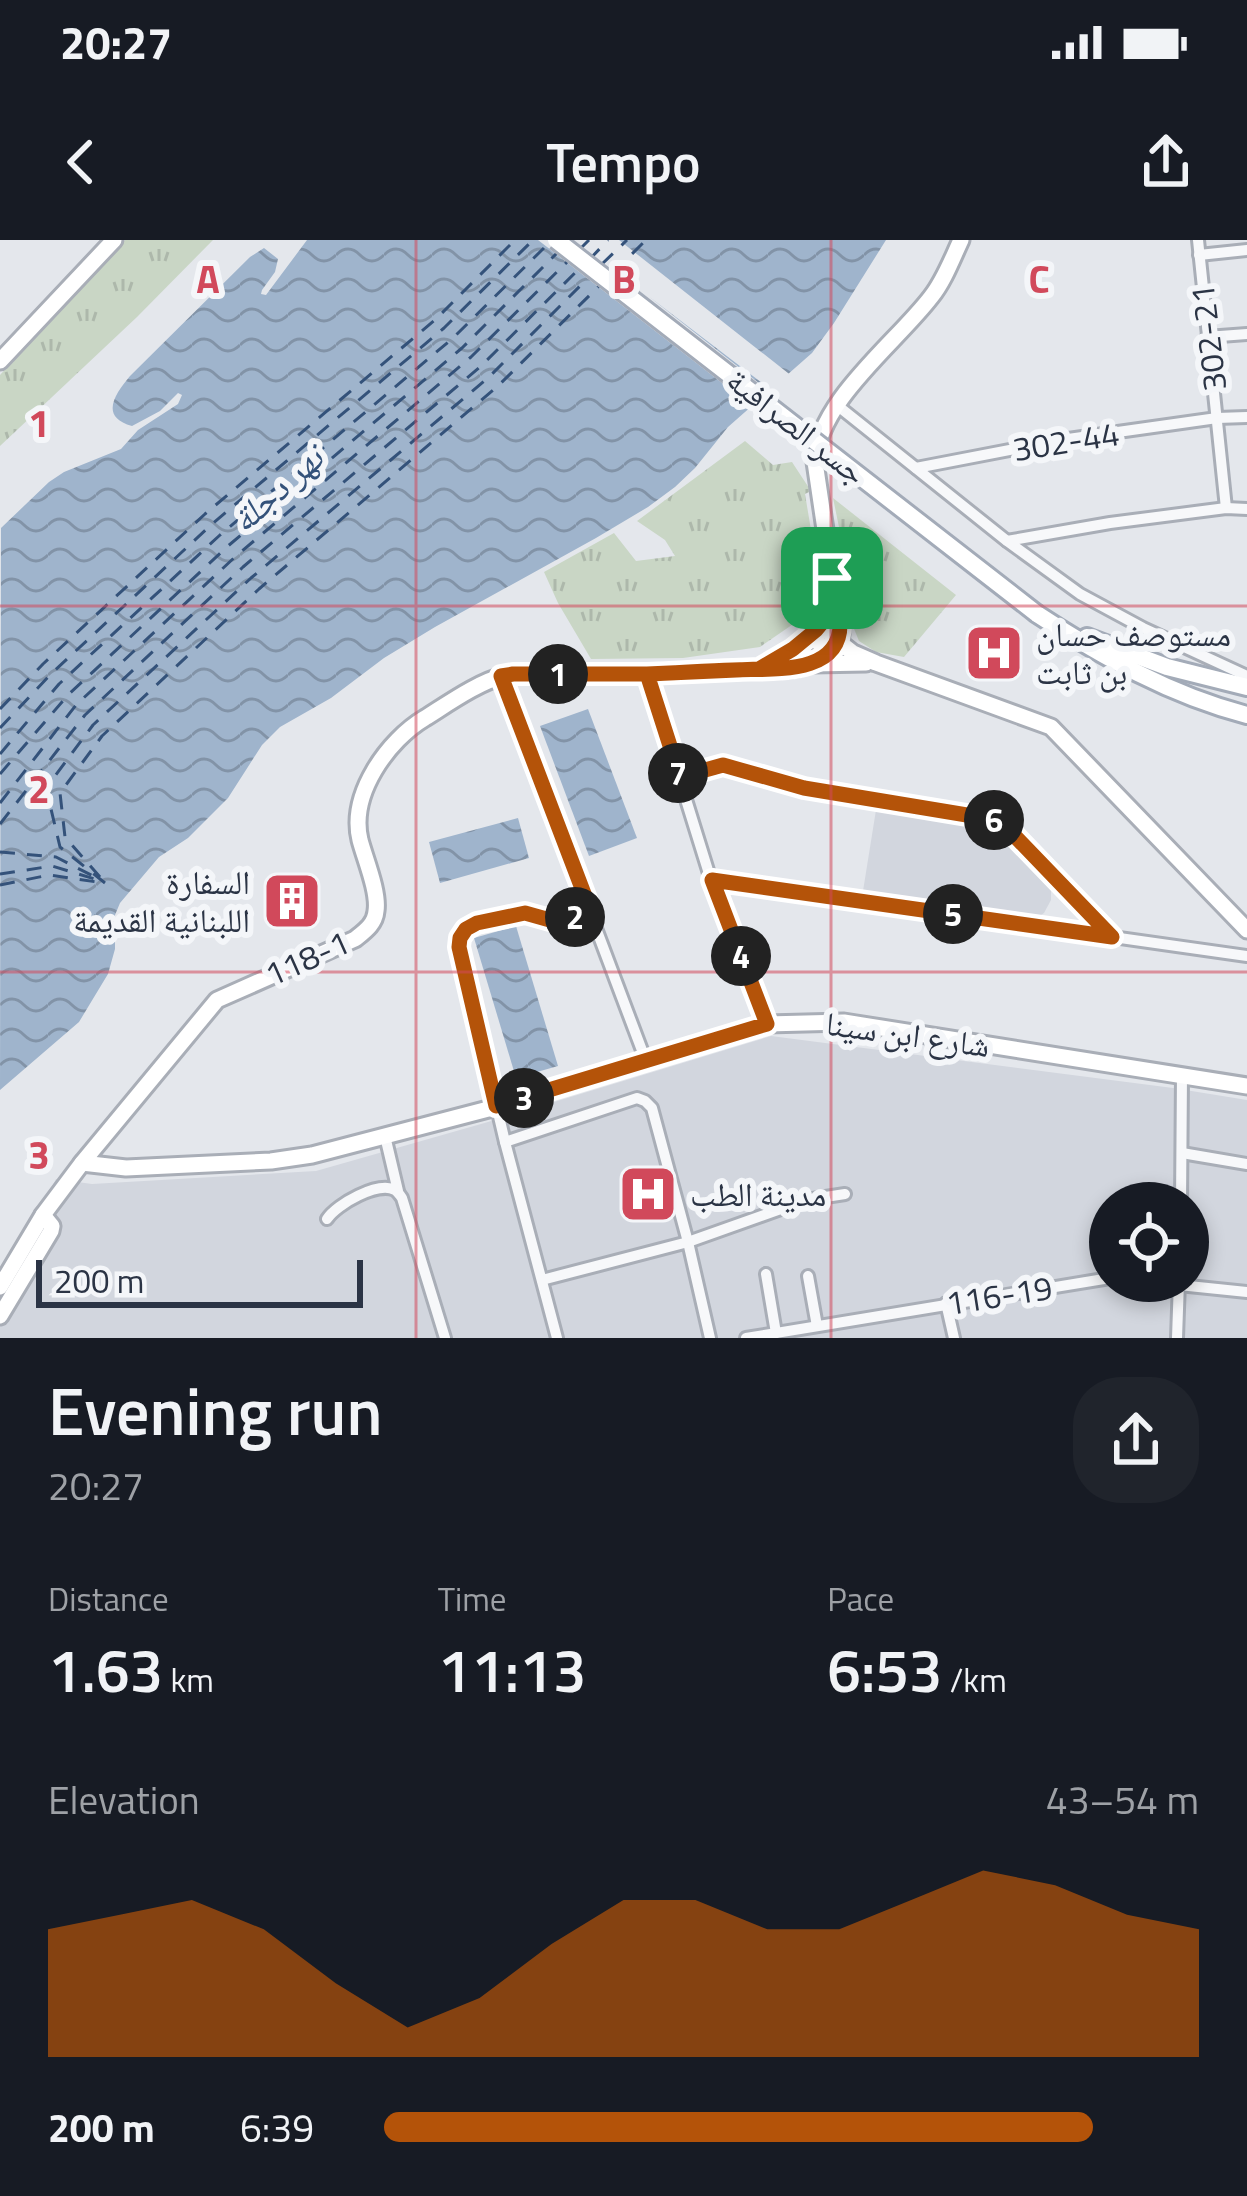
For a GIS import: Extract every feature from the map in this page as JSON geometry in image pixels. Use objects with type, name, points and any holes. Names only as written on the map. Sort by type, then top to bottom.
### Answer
[{"type":"main road","name":"جسر الصرافية","points":[[556,240],[1037,614]]},
{"type":"main road","points":[[1037,614],[1167,667],[1243,683]]},
{"type":"main road","points":[[1037,614],[1138,675],[1247,716]]},
{"type":"street","points":[[0,361],[114,240]]},
{"type":"street","points":[[838,639],[840,592],[832,578],[815,458],[817,443],[860,373],[932,296],[962,240]]},
{"type":"street","name":"302-21","points":[[1198,240],[1226,508]]},
{"type":"street","points":[[1199,254],[1247,250]]},
{"type":"street","points":[[1207,337],[1247,334]]},
{"type":"street","points":[[838,406],[1081,594],[1243,683]]},
{"type":"street","name":"302-44","points":[[916,468],[1061,440],[1247,417]]},
{"type":"street","points":[[1007,541],[1110,523],[1247,509]]},
{"type":"street","points":[[819,627],[832,578]]},
{"type":"street","points":[[759,669],[830,621],[838,639],[853,653],[1051,727],[1247,930]]},
{"type":"street","name":"118-1","points":[[0,1286],[82,1163],[217,1000],[367,930],[376,902],[358,832],[360,810],[382,758],[420,721],[501,676],[790,669],[828,653],[838,639]]},
{"type":"street","points":[[808,664],[876,663]]},
{"type":"street","points":[[647,674],[712,880],[767,1024]]},
{"type":"street","points":[[501,676],[646,1061]]},
{"type":"street","points":[[680,777],[723,765],[804,788],[997,820],[1112,937]]},
{"type":"street","points":[[712,880],[1247,956]]},
{"type":"street","points":[[557,1338],[459,947],[466,929],[477,923],[525,913],[557,922],[591,912]]},
{"type":"street","name":"شارع ابن سينا","points":[[82,1163],[126,1168],[313,1155],[496,1106],[767,1024],[844,1022],[1247,1087]]},
{"type":"street","points":[[1181,1182],[1182,1075]]},
{"type":"street","points":[[505,1142],[638,1098],[645,1101],[652,1108],[710,1338]]},
{"type":"street","points":[[386,1136],[398,1191],[445,1338]]},
{"type":"street","points":[[1182,1153],[1247,1164]]},
{"type":"street","points":[[327,1219],[349,1198],[389,1188],[398,1191]]},
{"type":"street","points":[[542,1280],[688,1242],[806,1200],[845,1194]]},
{"type":"street","points":[[0,1316],[51,1231],[50,1221],[43,1216]]},
{"type":"street","points":[[766,1274],[776,1333]]},
{"type":"street","points":[[808,1276],[818,1326]]},
{"type":"street","name":"116-19","points":[[746,1338],[1089,1281]]},
{"type":"street","points":[[1209,1287],[1247,1292]]},
{"type":"street","points":[[1177,1338],[1178,1302]]},
{"type":"street","points":[[946,1304],[954,1338]]},
{"type":"shaded area","points":[[876,810],[989,828],[1051,889],[1044,913],[1035,919],[863,891]]},
{"type":"shaded area","name":"مدينة الطب","points":[[771,1036],[1247,1100],[1247,1338],[0,1338],[0,1288],[56,1179],[92,1184],[316,1171]]},
{"type":"green space","points":[[125,240],[213,240],[0,446],[0,375]]},
{"type":"green space","points":[[745,441],[773,465],[792,462],[811,491],[805,494],[818,572],[802,618],[760,647],[683,658],[591,659],[544,572],[614,533],[636,561],[675,556],[665,540],[637,521]]},
{"type":"green space","points":[[833,498],[956,595],[904,657],[876,652],[859,641],[850,619],[846,561]]},
{"type":"water","name":"نهر دجلة","points":[[307,240],[886,240],[812,353],[728,427],[675,487],[596,538],[435,627],[280,727],[262,745],[228,798],[188,838],[159,857],[120,903],[108,974],[79,1022],[0,1090],[1,528],[49,482],[121,449],[138,430],[178,404],[182,395],[178,393],[160,411],[132,426],[113,411],[115,397],[130,376],[250,257],[264,248],[278,259],[262,290],[266,295]]},
{"type":"water","points":[[588,709],[637,838],[589,856],[540,726]]},
{"type":"water","points":[[518,818],[529,858],[440,883],[429,842]]},
{"type":"water","points":[[516,926],[558,1066],[516,1078],[474,938]]},
{"type":"pier","points":[[538,240],[619,240],[793,377],[775,393],[647,295],[773,394],[758,411]]},
{"type":"ferry route","points":[[0,709],[205,514],[436,319],[515,240]]},
{"type":"ferry route","points":[[0,728],[212,524],[444,328],[533,240]]},
{"type":"ferry route","points":[[581,248],[589,240]]},
{"type":"ferry route","points":[[589,260],[608,240]]},
{"type":"ferry route","points":[[602,264],[627,240]]},
{"type":"ferry route","points":[[613,273],[646,240]]},
{"type":"ferry route","points":[[0,754],[59,684],[220,535],[453,338],[551,241]]},
{"type":"ferry route","points":[[0,774],[68,695],[228,546],[462,348],[559,251]]},
{"type":"ferry route","points":[[0,803],[76,705],[235,557],[471,357],[570,259]]},
{"type":"ferry route","points":[[0,824],[85,715],[243,567],[480,367],[582,266]]},
{"type":"ferry route","points":[[105,883],[60,847],[46,788],[93,725],[251,578],[489,377],[591,275]]},
{"type":"ferry route","points":[[100,877],[65,837],[60,793],[102,736],[259,589],[498,386],[601,284]]},
{"type":"ferry route","points":[[0,852],[56,857],[93,876]]},
{"type":"ferry route","points":[[0,874],[52,866],[98,880]]},
{"type":"ferry route","points":[[0,885],[49,875],[104,883]]},
{"type":"place","name":"مستوصف حسان بن ثابت","points":[[994,653]]},
{"type":"place","name":"السفارة اللبنانية القديمة","points":[[292,901]]},
{"type":"place","name":"مدينة الطب","points":[[648,1194]]},
{"type":"route","points":[[832,578],[840,592],[841,638],[817,660],[779,670],[647,674],[680,777],[723,765],[804,788],[997,820],[1112,937],[712,880],[767,1024],[496,1106],[460,938],[477,923],[525,913],[557,922],[591,912],[501,676],[759,669],[793,649],[821,624],[832,578]]}]
